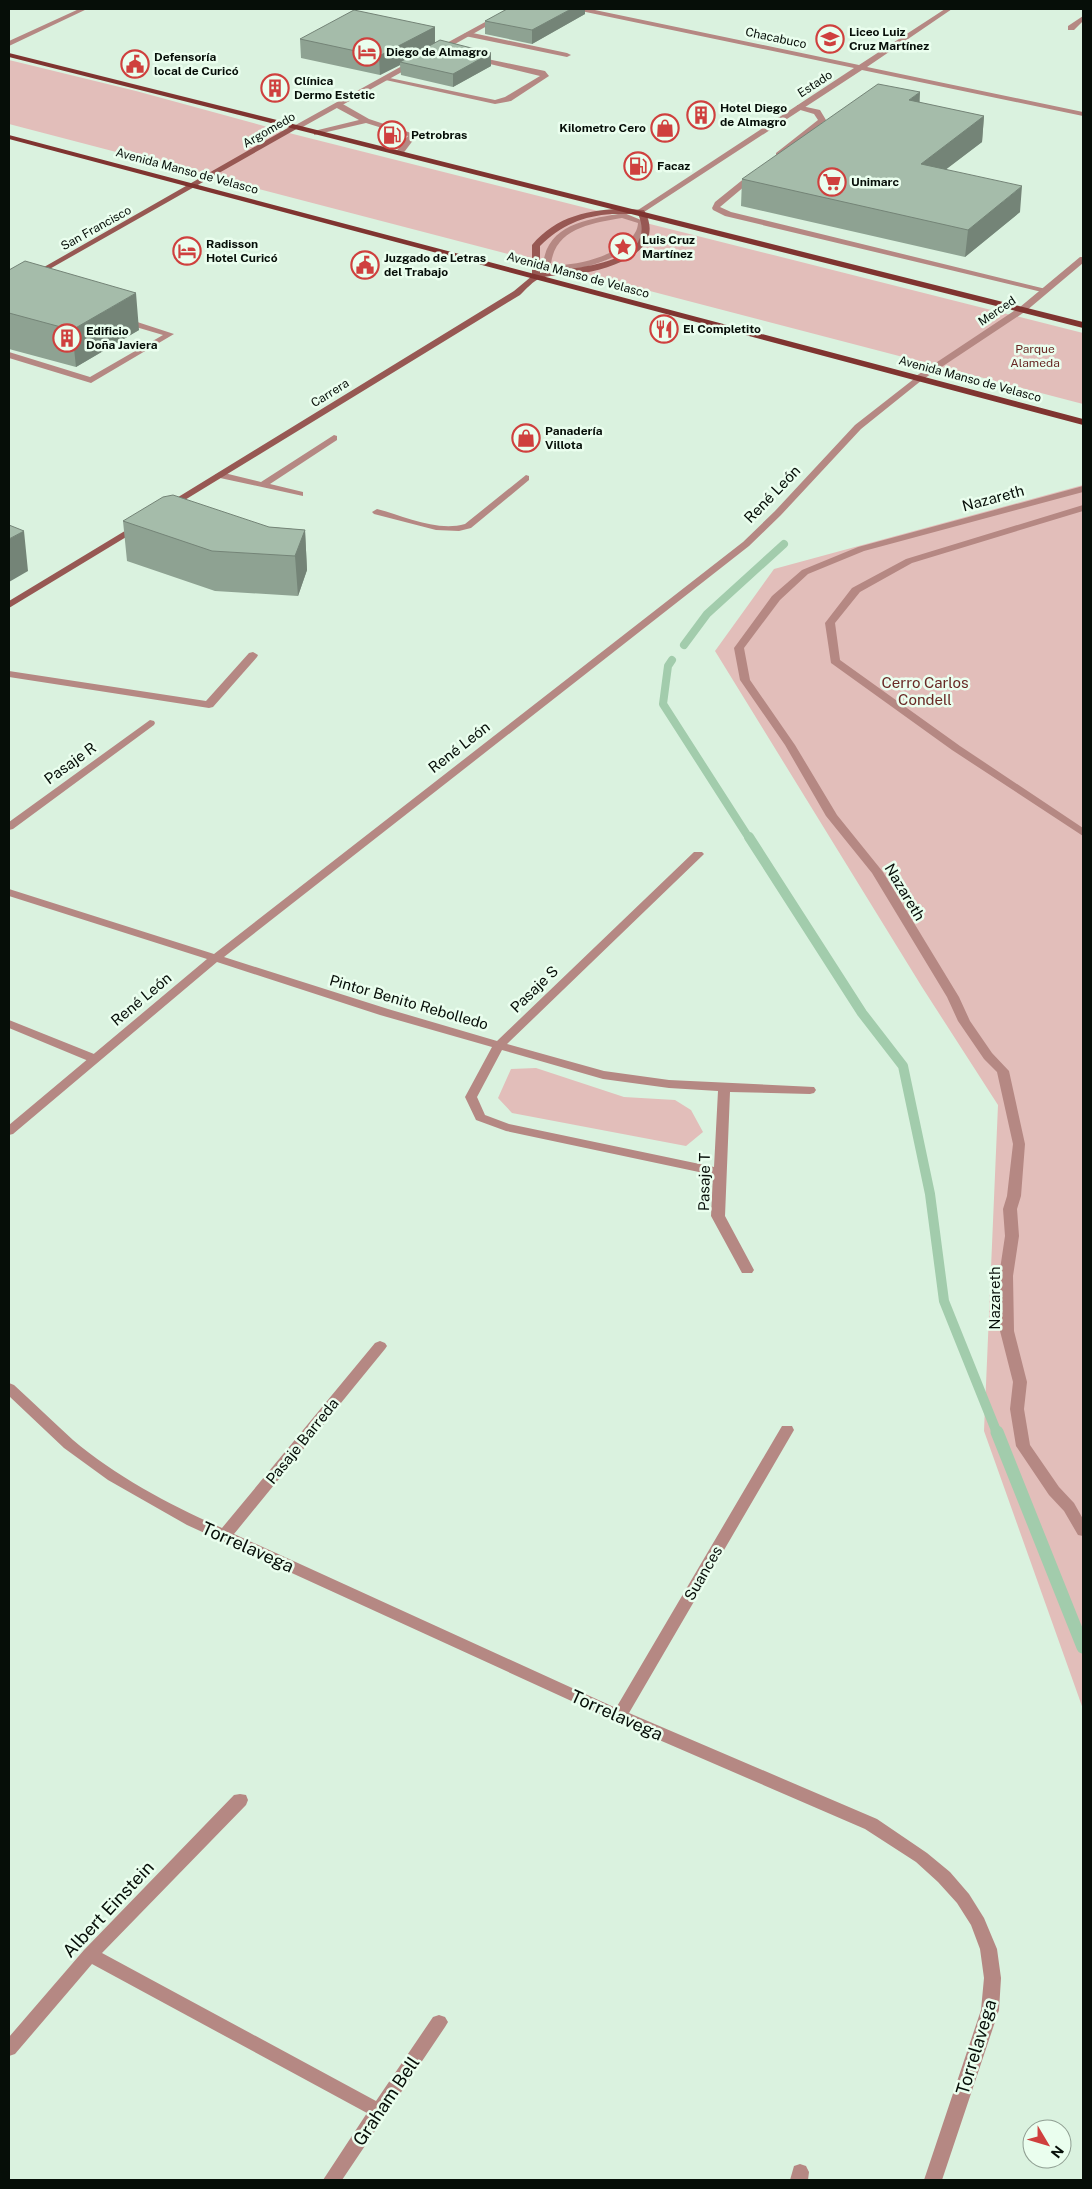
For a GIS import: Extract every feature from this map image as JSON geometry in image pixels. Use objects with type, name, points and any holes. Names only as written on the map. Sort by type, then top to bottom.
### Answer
[{"type":"main road","points":[[9,54],[1083,325]]},
{"type":"main road","name":"Argomedo","points":[[194,186],[296,127]]},
{"type":"main road","name":"Avenida Manso de Velasco","points":[[9,137],[1083,422]]},
{"type":"main road","name":"San Francisco","points":[[10,289],[194,186]]},
{"type":"main road","points":[[615,211],[641,212],[648,226],[648,234],[644,242],[628,255],[593,268],[536,277],[536,245],[548,232],[566,222],[588,214],[615,211]]},
{"type":"main road","name":"Carrera","points":[[161,511],[517,293],[536,277]]},
{"type":"main road","points":[[9,605],[144,522]]},
{"type":"street","points":[[9,44],[84,9]]},
{"type":"street","points":[[432,53],[514,9]]},
{"type":"street","name":"Chacabuco","points":[[581,9],[1083,114]]},
{"type":"street","name":"Estado","points":[[641,212],[949,9]]},
{"type":"street","points":[[1071,28],[1083,18]]},
{"type":"street","points":[[468,34],[567,55]]},
{"type":"street","points":[[440,49],[455,53]]},
{"type":"street","points":[[385,79],[495,102],[504,101],[545,76],[542,72],[464,55]]},
{"type":"street","name":"Argomedo","points":[[296,127],[424,58]]},
{"type":"street","points":[[338,104],[366,121],[413,135],[399,153]]},
{"type":"street","points":[[770,162],[822,120],[817,112],[800,107]]},
{"type":"street","points":[[317,133],[366,121]]},
{"type":"street","points":[[762,168],[718,204],[716,208],[728,214],[1046,290]]},
{"type":"street","points":[[624,214],[628,218],[642,222],[640,234],[622,250],[580,265],[559,268],[547,265],[547,256],[553,244],[575,227],[624,214]]},
{"type":"street","name":"Merced","points":[[919,378],[1023,310],[1083,259]]},
{"type":"street","points":[[10,289],[22,290]]},
{"type":"street","points":[[9,355],[90,380],[170,334],[114,318]]},
{"type":"street","name":"René León","points":[[9,1131],[214,959],[746,544],[778,513],[858,427],[919,378]]},
{"type":"street","points":[[262,485],[334,438]]},
{"type":"street","points":[[220,475],[300,494]]},
{"type":"street","points":[[377,512],[447,529],[459,530],[468,526],[526,478]]},
{"type":"street","name":"Nazareth","points":[[1083,490],[861,549],[805,572],[776,598],[739,648],[745,680],[790,746],[832,816],[877,872],[953,997],[964,1021],[988,1056],[1003,1071],[1018,1144],[1014,1196],[1010,1209],[1012,1236],[1006,1276],[1007,1331],[1020,1382],[1018,1418],[1023,1446],[1054,1490],[1070,1507],[1083,1531]]},
{"type":"street","points":[[1083,508],[908,561],[856,590],[830,623],[835,661],[956,748],[1083,833]]},
{"type":"street","points":[[9,674],[209,705],[253,655]]},
{"type":"street","name":"Pasaje R","points":[[9,827],[150,723]]},
{"type":"street","name":"Pasaje S","points":[[698,854],[499,1045],[471,1097],[480,1117],[506,1127],[720,1172]]},
{"type":"street","name":"Pintor Benito Rebolledo","points":[[9,892],[214,959],[603,1075],[669,1084],[724,1088],[810,1090]]},
{"type":"street","points":[[9,1024],[95,1059]]},
{"type":"street","name":"Pasaje T","points":[[724,1088],[718,1216],[747,1270]]},
{"type":"street","name":"Pasaje Barreda","points":[[224,1536],[380,1346]]},
{"type":"street","name":"Torrelavega","points":[[9,1388],[69,1444],[113,1476],[162,1505],[224,1536],[619,1716],[872,1824],[932,1864],[968,1904],[981,1926],[990,1948],[994,1990],[990,2010],[933,2180]]},
{"type":"street","name":"Suances","points":[[619,1716],[787,1430]]},
{"type":"street","name":"Albert Einstein","points":[[9,2050],[90,1955],[240,1800]]},
{"type":"street","points":[[90,1955],[378,2111]]},
{"type":"street","name":"Graham Bell","points":[[332,2180],[439,2022]]},
{"type":"green space","name":"Parque Alameda","points":[[9,60],[136,91],[293,134],[1083,333],[1083,404],[9,124]]},
{"type":"green space","name":"Cerro Carlos Condell","points":[[1083,485],[1083,1709],[984,1431],[998,1105],[922,987],[715,651],[774,569]]},
{"type":"green space","points":[[536,1068],[624,1097],[675,1100],[691,1110],[703,1132],[686,1146],[512,1113],[498,1098],[511,1069]]},
{"type":"building","points":[[507,9],[571,9],[532,30],[485,21]]},
{"type":"building","points":[[354,10],[435,27],[379,56],[300,39]]},
{"type":"building","points":[[440,40],[491,53],[453,74],[400,62]]},
{"type":"building","points":[[878,84],[920,92],[909,100],[984,116],[921,164],[1022,186],[968,230],[742,179]]},
{"type":"building","points":[[25,261],[136,293],[72,330],[9,313],[9,270]]},
{"type":"building","points":[[173,495],[269,527],[305,530],[295,556],[212,551],[123,521],[163,497]]},
{"type":"building","points":[[9,525],[24,531],[9,539]]},
{"type":"waterway","points":[[684,645],[707,614],[784,544]]},
{"type":"waterway","points":[[672,660],[668,666],[663,704],[749,838]]},
{"type":"waterway","points":[[749,837],[862,1013],[903,1066],[930,1194],[944,1301],[997,1433]]},
{"type":"waterway","points":[[997,1432],[1083,1647]]},
{"type":"place","name":"Liceo Luiz Cruz Martínez","points":[[830,39]]},
{"type":"place","name":"Diego de Almagro","points":[[367,52]]},
{"type":"place","name":"Defensoría local de Curicó","points":[[135,64]]},
{"type":"place","name":"Clínica Dermo Estetic","points":[[275,88]]},
{"type":"place","name":"Hotel Diego de Almagro","points":[[701,115]]},
{"type":"place","name":"Kilometro Cero","points":[[665,128]]},
{"type":"place","name":"Petrobras","points":[[392,135]]},
{"type":"place","name":"Facaz","points":[[638,166]]},
{"type":"place","name":"Unimarc","points":[[832,182]]},
{"type":"place","name":"Luis Cruz Martínez","points":[[623,247]]},
{"type":"place","name":"Radisson Hotel Curicó","points":[[187,251]]},
{"type":"place","name":"Juzgado de Letras del Trabajo","points":[[365,265]]},
{"type":"place","name":"El Completito","points":[[664,329]]},
{"type":"place","name":"Edificio Doña Javiera","points":[[67,338]]},
{"type":"place","name":"Panadería Villota","points":[[526,438]]}]
